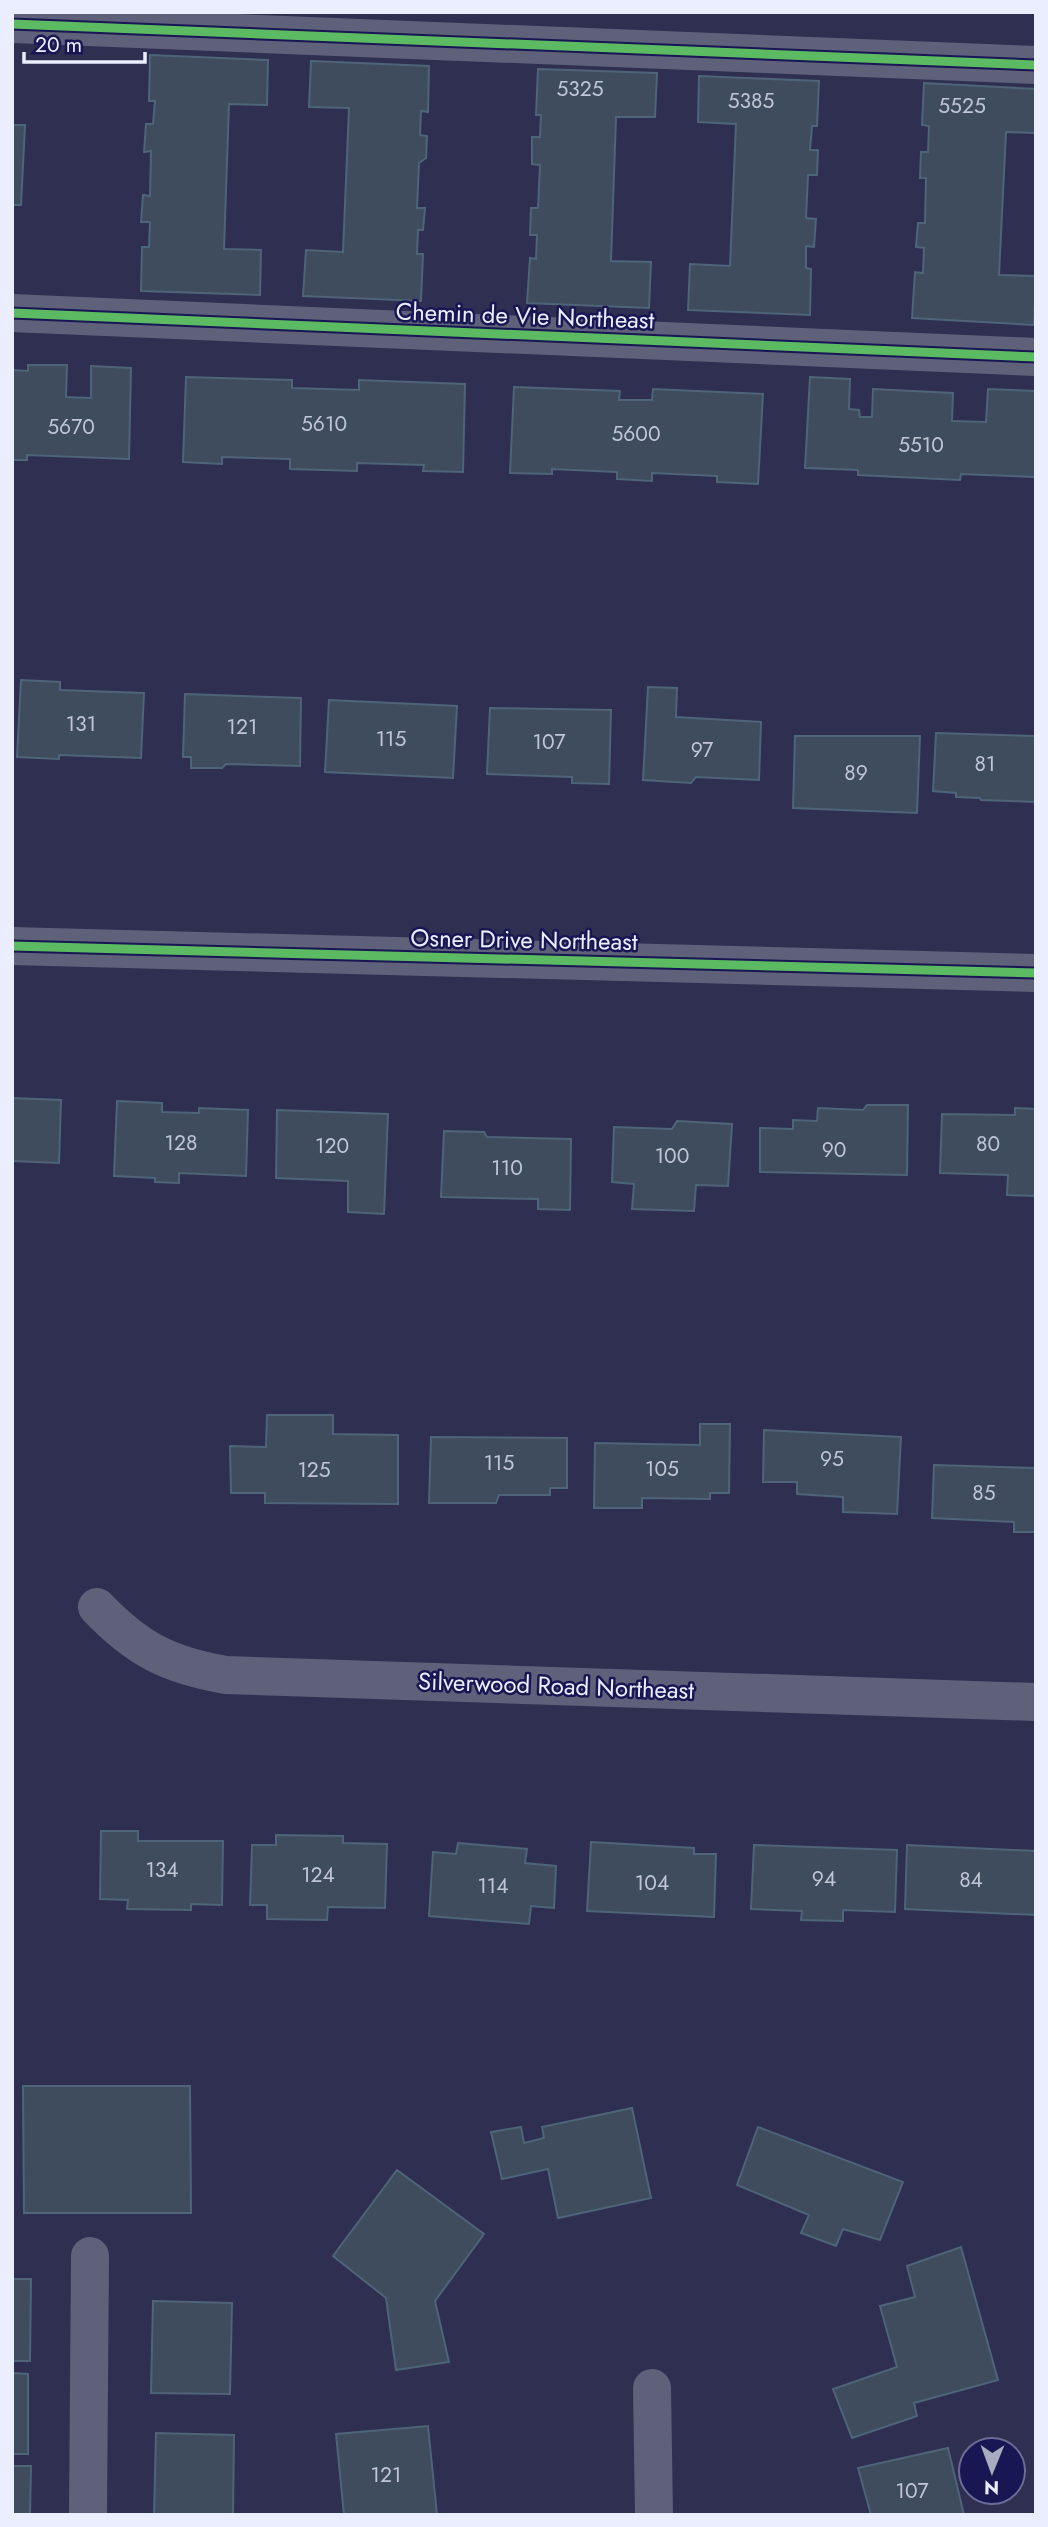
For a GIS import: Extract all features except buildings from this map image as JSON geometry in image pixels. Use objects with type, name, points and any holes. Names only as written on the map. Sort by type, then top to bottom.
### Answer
[{"type":"street","points":[[12,24],[1036,65]]},
{"type":"street","name":"Chemin de Vie Northeast","points":[[12,313],[1036,357]]},
{"type":"street","name":"Osner Drive Northeast","points":[[12,946],[1036,973]]},
{"type":"street","name":"Silverwood Road Northeast","points":[[97,1606],[122,1633],[150,1652],[186,1668],[226,1675],[1036,1702]]},
{"type":"street","points":[[88,2515],[90,2256]]},
{"type":"street","points":[[652,2388],[654,2515]]},
{"type":"cycle path","points":[[12,24],[1036,65]]},
{"type":"cycle path","points":[[12,313],[1036,357]]},
{"type":"cycle path","points":[[12,946],[1036,973]]}]
